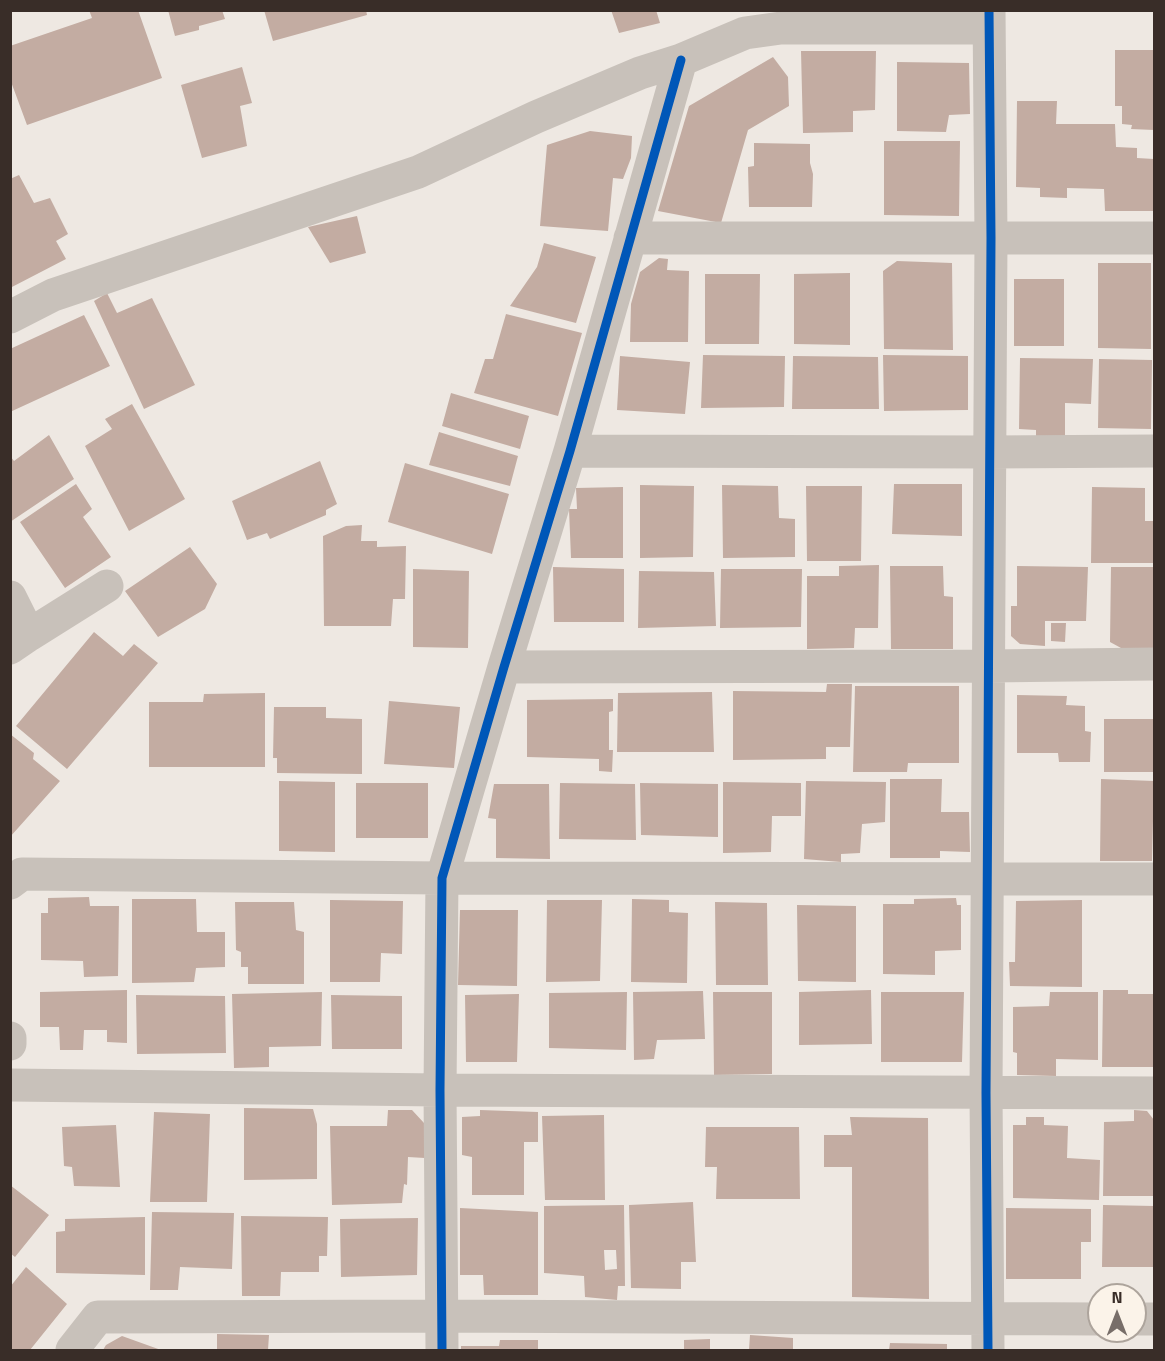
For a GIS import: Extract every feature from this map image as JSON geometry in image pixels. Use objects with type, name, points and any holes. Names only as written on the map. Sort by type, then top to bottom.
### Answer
[{"type":"street","points":[[10,316],[52,295],[418,172],[536,117],[640,73],[681,60],[745,33],[781,28],[989,19],[991,238],[986,1092],[988,1335]]},
{"type":"street","points":[[442,1350],[440,1090],[442,878],[570,452],[681,60]]},
{"type":"street","points":[[630,238],[1155,238]]},
{"type":"street","points":[[570,452],[1155,451]]},
{"type":"street","points":[[10,597],[20,642],[107,586]]},
{"type":"street","points":[[504,667],[1155,664]]},
{"type":"street","points":[[10,883],[22,874],[442,878],[1155,879]]},
{"type":"street","points":[[10,1038],[10,1044]]},
{"type":"street","points":[[10,1084],[440,1090],[1155,1093]]},
{"type":"street","points":[[72,1350],[98,1317],[442,1316],[988,1335],[1087,1321]]},
{"type":"building","points":[[89,10],[111,10],[112,12],[138,10],[162,78],[27,125],[10,79],[10,46],[92,18]]},
{"type":"building","points":[[168,10],[222,10],[225,19],[199,26],[199,30],[175,36]]},
{"type":"building","points":[[264,10],[366,10],[367,15],[273,41]]},
{"type":"building","points":[[611,10],[656,10],[660,23],[619,33]]},
{"type":"building","points":[[1115,50],[1154,50],[1154,130],[1131,129],[1132,125],[1122,124],[1122,106],[1115,106]]},
{"type":"building","points":[[801,51],[876,51],[875,110],[853,111],[853,132],[803,133]]},
{"type":"building","points":[[773,57],[788,77],[789,106],[748,130],[721,223],[658,211],[689,106]]},
{"type":"building","points":[[897,62],[969,63],[970,114],[949,115],[946,132],[897,131]]},
{"type":"building","points":[[242,67],[252,103],[240,106],[247,146],[202,158],[181,85]]},
{"type":"building","points":[[1017,101],[1057,101],[1056,124],[1115,124],[1116,147],[1137,148],[1137,158],[1154,159],[1154,211],[1105,211],[1104,189],[1067,188],[1067,198],[1040,197],[1040,188],[1016,187]]},
{"type":"building","points":[[590,131],[632,136],[631,158],[623,179],[613,178],[608,231],[540,226],[547,145]]},
{"type":"building","points":[[884,141],[960,141],[959,216],[884,215]]},
{"type":"building","points":[[754,143],[810,144],[810,163],[813,174],[812,207],[749,207],[748,167],[754,166]]},
{"type":"building","points":[[19,175],[34,203],[50,198],[68,234],[56,241],[66,259],[10,288],[10,179]]},
{"type":"building","points":[[357,216],[366,253],[330,263],[308,227]]},
{"type":"building","points":[[544,243],[596,257],[576,323],[510,306],[537,267]]},
{"type":"building","points":[[659,258],[668,259],[667,270],[689,271],[688,342],[630,342],[631,304],[640,272]]},
{"type":"building","points":[[897,261],[952,263],[953,350],[884,349],[883,271]]},
{"type":"building","points":[[1098,263],[1151,263],[1151,349],[1098,348]]},
{"type":"building","points":[[850,273],[850,345],[794,344],[794,274]]},
{"type":"building","points":[[705,274],[760,274],[759,344],[705,344]]},
{"type":"building","points":[[1014,279],[1064,279],[1064,346],[1014,346]]},
{"type":"building","points":[[107,293],[117,313],[152,298],[195,385],[144,409],[94,301]]},
{"type":"building","points":[[506,314],[582,333],[558,416],[474,393],[485,359],[493,359]]},
{"type":"building","points":[[84,315],[110,366],[10,412],[10,349]]},
{"type":"building","points":[[703,355],[785,356],[784,407],[701,408]]},
{"type":"building","points":[[883,355],[968,356],[968,410],[884,411]]},
{"type":"building","points":[[620,356],[690,362],[685,414],[617,410]]},
{"type":"building","points":[[793,356],[878,357],[879,409],[792,409]]},
{"type":"building","points":[[1020,358],[1093,359],[1091,404],[1065,403],[1065,436],[1036,436],[1036,430],[1019,429]]},
{"type":"building","points":[[1099,359],[1152,360],[1151,429],[1098,428]]},
{"type":"building","points":[[451,393],[529,416],[520,449],[442,426]]},
{"type":"building","points":[[132,404],[185,499],[129,531],[85,446],[112,429],[105,419]]},
{"type":"building","points":[[439,432],[518,456],[510,486],[429,465]]},
{"type":"building","points":[[49,435],[74,479],[10,522],[10,456],[14,461]]},
{"type":"building","points":[[320,461],[337,504],[326,510],[326,515],[270,539],[267,533],[247,540],[232,501]]},
{"type":"building","points":[[405,463],[509,494],[492,554],[388,522]]},
{"type":"building","points":[[76,484],[92,509],[83,517],[111,557],[65,588],[20,522]]},
{"type":"building","points":[[894,484],[962,484],[962,536],[892,534]]},
{"type":"building","points":[[640,485],[694,486],[693,557],[640,558]]},
{"type":"building","points":[[722,485],[778,486],[779,518],[795,519],[795,557],[723,558]]},
{"type":"building","points":[[806,486],[862,486],[861,561],[807,561]]},
{"type":"building","points":[[623,487],[623,558],[571,558],[569,509],[577,509],[576,488]]},
{"type":"building","points":[[1092,487],[1145,488],[1145,521],[1154,521],[1154,563],[1091,563]]},
{"type":"building","points":[[362,525],[361,541],[377,541],[377,547],[406,546],[405,599],[393,599],[391,626],[324,626],[323,536],[346,526]]},
{"type":"building","points":[[190,547],[217,584],[205,609],[158,637],[125,591]]},
{"type":"building","points":[[879,565],[878,628],[855,628],[854,648],[807,649],[807,576],[839,576],[839,566]]},
{"type":"building","points":[[890,566],[943,566],[944,596],[953,597],[953,649],[891,649]]},
{"type":"building","points":[[1017,566],[1088,567],[1086,621],[1045,621],[1045,646],[1020,644],[1011,636],[1011,606],[1017,606]]},
{"type":"building","points":[[553,567],[624,569],[624,622],[554,622]]},
{"type":"building","points":[[1111,567],[1154,567],[1154,648],[1121,648],[1110,642]]},
{"type":"building","points":[[413,569],[469,571],[468,648],[413,647]]},
{"type":"building","points":[[721,569],[802,569],[801,627],[720,628]]},
{"type":"building","points":[[639,571],[714,572],[716,626],[638,628]]},
{"type":"building","points":[[1051,623],[1066,623],[1065,642],[1051,641]]},
{"type":"building","points":[[94,632],[123,656],[134,644],[158,663],[67,769],[16,726]]},
{"type":"building","points":[[827,684],[852,684],[850,747],[826,747],[826,759],[733,760],[733,691],[826,692]]},
{"type":"building","points":[[855,686],[959,686],[959,763],[908,763],[907,772],[853,772]]},
{"type":"building","points":[[712,692],[714,752],[617,752],[618,693]]},
{"type":"building","points":[[265,693],[265,767],[149,767],[149,702],[203,702],[204,694]]},
{"type":"building","points":[[1017,695],[1067,696],[1066,705],[1085,706],[1085,731],[1091,732],[1090,762],[1059,762],[1058,753],[1017,753]]},
{"type":"building","points":[[613,699],[613,711],[609,712],[609,750],[613,750],[612,772],[599,771],[599,759],[527,757],[527,700]]},
{"type":"building","points":[[389,701],[460,707],[454,768],[384,764]]},
{"type":"building","points":[[274,707],[326,707],[326,718],[362,719],[362,774],[277,773],[277,758],[273,758]]},
{"type":"building","points":[[1104,719],[1154,719],[1154,772],[1104,772]]},
{"type":"building","points":[[10,734],[34,753],[33,759],[60,781],[10,837]]},
{"type":"building","points":[[890,779],[942,779],[941,812],[969,812],[970,852],[940,851],[940,858],[890,858]]},
{"type":"building","points":[[1101,779],[1154,781],[1152,861],[1100,861]]},
{"type":"building","points":[[279,781],[335,782],[335,852],[279,851]]},
{"type":"building","points":[[806,781],[886,782],[885,822],[862,824],[860,853],[841,854],[841,862],[804,859]]},
{"type":"building","points":[[723,782],[801,783],[801,816],[772,816],[771,852],[723,853]]},
{"type":"building","points":[[356,783],[428,783],[428,838],[356,838]]},
{"type":"building","points":[[560,783],[635,784],[636,840],[559,839]]},
{"type":"building","points":[[640,783],[718,784],[718,837],[641,835]]},
{"type":"building","points":[[494,784],[549,784],[550,859],[496,858],[496,819],[488,818]]},
{"type":"building","points":[[89,897],[90,906],[119,906],[118,976],[84,977],[83,961],[41,960],[41,913],[48,913],[48,898]]},
{"type":"building","points":[[956,898],[957,905],[961,905],[961,950],[935,951],[935,975],[883,974],[883,904],[914,904],[914,899]]},
{"type":"building","points":[[132,899],[196,899],[197,932],[225,932],[225,967],[196,968],[194,982],[132,983]]},
{"type":"building","points":[[632,899],[669,900],[669,912],[688,913],[687,983],[631,982]]},
{"type":"building","points":[[330,900],[403,901],[402,954],[381,953],[380,982],[330,982]]},
{"type":"building","points":[[547,900],[602,900],[600,981],[546,982]]},
{"type":"building","points":[[1082,900],[1082,987],[1010,986],[1009,962],[1015,962],[1016,901]]},
{"type":"building","points":[[235,902],[294,902],[296,930],[304,932],[304,984],[248,984],[248,967],[241,967],[241,952],[236,950]]},
{"type":"building","points":[[715,902],[767,903],[768,985],[716,985]]},
{"type":"building","points":[[797,905],[856,906],[856,982],[798,981]]},
{"type":"building","points":[[460,910],[518,910],[517,986],[458,985]]},
{"type":"building","points":[[127,990],[127,1043],[107,1042],[107,1030],[84,1030],[83,1050],[60,1050],[59,1027],[40,1027],[40,992]]},
{"type":"building","points":[[871,990],[872,1044],[799,1045],[799,992]]},
{"type":"building","points":[[1103,990],[1128,990],[1128,994],[1154,994],[1154,1067],[1102,1067]]},
{"type":"building","points":[[703,991],[705,1039],[657,1040],[654,1059],[634,1060],[633,992]]},
{"type":"building","points":[[322,992],[321,1046],[269,1047],[269,1067],[234,1068],[232,994]]},
{"type":"building","points":[[627,992],[626,1050],[549,1048],[549,993]]},
{"type":"building","points":[[713,992],[772,992],[772,1074],[714,1075]]},
{"type":"building","points":[[881,992],[964,992],[962,1062],[881,1062]]},
{"type":"building","points":[[1050,992],[1098,992],[1098,1060],[1056,1059],[1056,1076],[1017,1075],[1017,1053],[1013,1052],[1013,1007],[1049,1006]]},
{"type":"building","points":[[519,994],[517,1062],[466,1062],[465,995]]},
{"type":"building","points":[[136,995],[225,996],[226,1053],[137,1054]]},
{"type":"building","points":[[331,995],[402,996],[402,1049],[332,1049]]},
{"type":"building","points":[[244,1108],[313,1109],[317,1124],[317,1179],[244,1180]]},
{"type":"building","points":[[388,1110],[412,1110],[424,1123],[425,1158],[408,1157],[407,1185],[404,1184],[402,1203],[332,1205],[330,1126],[387,1126]]},
{"type":"building","points":[[480,1110],[538,1112],[538,1142],[524,1142],[524,1195],[472,1195],[472,1157],[462,1155],[462,1117],[480,1116]]},
{"type":"building","points":[[1134,1110],[1147,1111],[1154,1120],[1154,1196],[1103,1196],[1104,1122],[1134,1121]]},
{"type":"building","points":[[154,1112],[210,1114],[207,1202],[150,1202]]},
{"type":"building","points":[[604,1115],[605,1200],[545,1200],[542,1116]]},
{"type":"building","points":[[850,1117],[928,1118],[929,1299],[852,1297],[852,1167],[824,1167],[824,1135],[852,1135]]},
{"type":"building","points":[[1026,1117],[1044,1117],[1044,1125],[1068,1126],[1067,1158],[1100,1160],[1099,1200],[1013,1198],[1013,1125],[1026,1125]]},
{"type":"building","points":[[116,1125],[120,1187],[74,1186],[72,1167],[64,1166],[62,1127]]},
{"type":"building","points":[[706,1127],[799,1127],[800,1199],[716,1199],[717,1167],[705,1167]]},
{"type":"building","points":[[10,1185],[49,1215],[15,1257],[10,1253]]},
{"type":"building","points":[[693,1202],[696,1262],[681,1262],[681,1289],[631,1288],[629,1205]]},
{"type":"building","points":[[624,1205],[625,1286],[618,1286],[617,1300],[585,1297],[584,1276],[544,1273],[544,1206]],"holes":[[[604,1250],[616,1250],[617,1269],[605,1270]]]},
{"type":"building","points":[[1103,1205],[1154,1206],[1154,1267],[1102,1267]]},
{"type":"building","points":[[460,1208],[538,1212],[538,1295],[484,1295],[483,1275],[460,1275]]},
{"type":"building","points":[[1006,1208],[1091,1209],[1091,1242],[1081,1242],[1081,1279],[1006,1279]]},
{"type":"building","points":[[152,1212],[234,1213],[232,1269],[180,1267],[178,1290],[150,1290]]},
{"type":"building","points":[[241,1216],[328,1217],[327,1256],[319,1256],[319,1272],[281,1272],[280,1296],[242,1296]]},
{"type":"building","points":[[145,1217],[145,1275],[56,1273],[56,1232],[65,1231],[65,1219]]},
{"type":"building","points":[[418,1218],[417,1275],[341,1277],[340,1219]]},
{"type":"building","points":[[26,1267],[67,1304],[30,1350],[14,1350],[10,1348],[10,1287]]},
{"type":"building","points":[[217,1334],[269,1335],[268,1350],[217,1350]]},
{"type":"building","points":[[750,1335],[793,1338],[793,1350],[749,1350]]},
{"type":"building","points":[[122,1336],[161,1350],[103,1350],[106,1345]]},
{"type":"building","points":[[710,1339],[710,1350],[684,1350],[684,1340]]},
{"type":"building","points":[[500,1340],[538,1340],[538,1350],[461,1350],[461,1346],[499,1346]]},
{"type":"building","points":[[890,1343],[947,1344],[947,1350],[889,1350]]},
{"type":"cycle path","points":[[988,1350],[986,1092],[991,238],[989,10]]},
{"type":"cycle path","points":[[442,1350],[440,1090],[442,878],[570,451],[681,60]]}]
